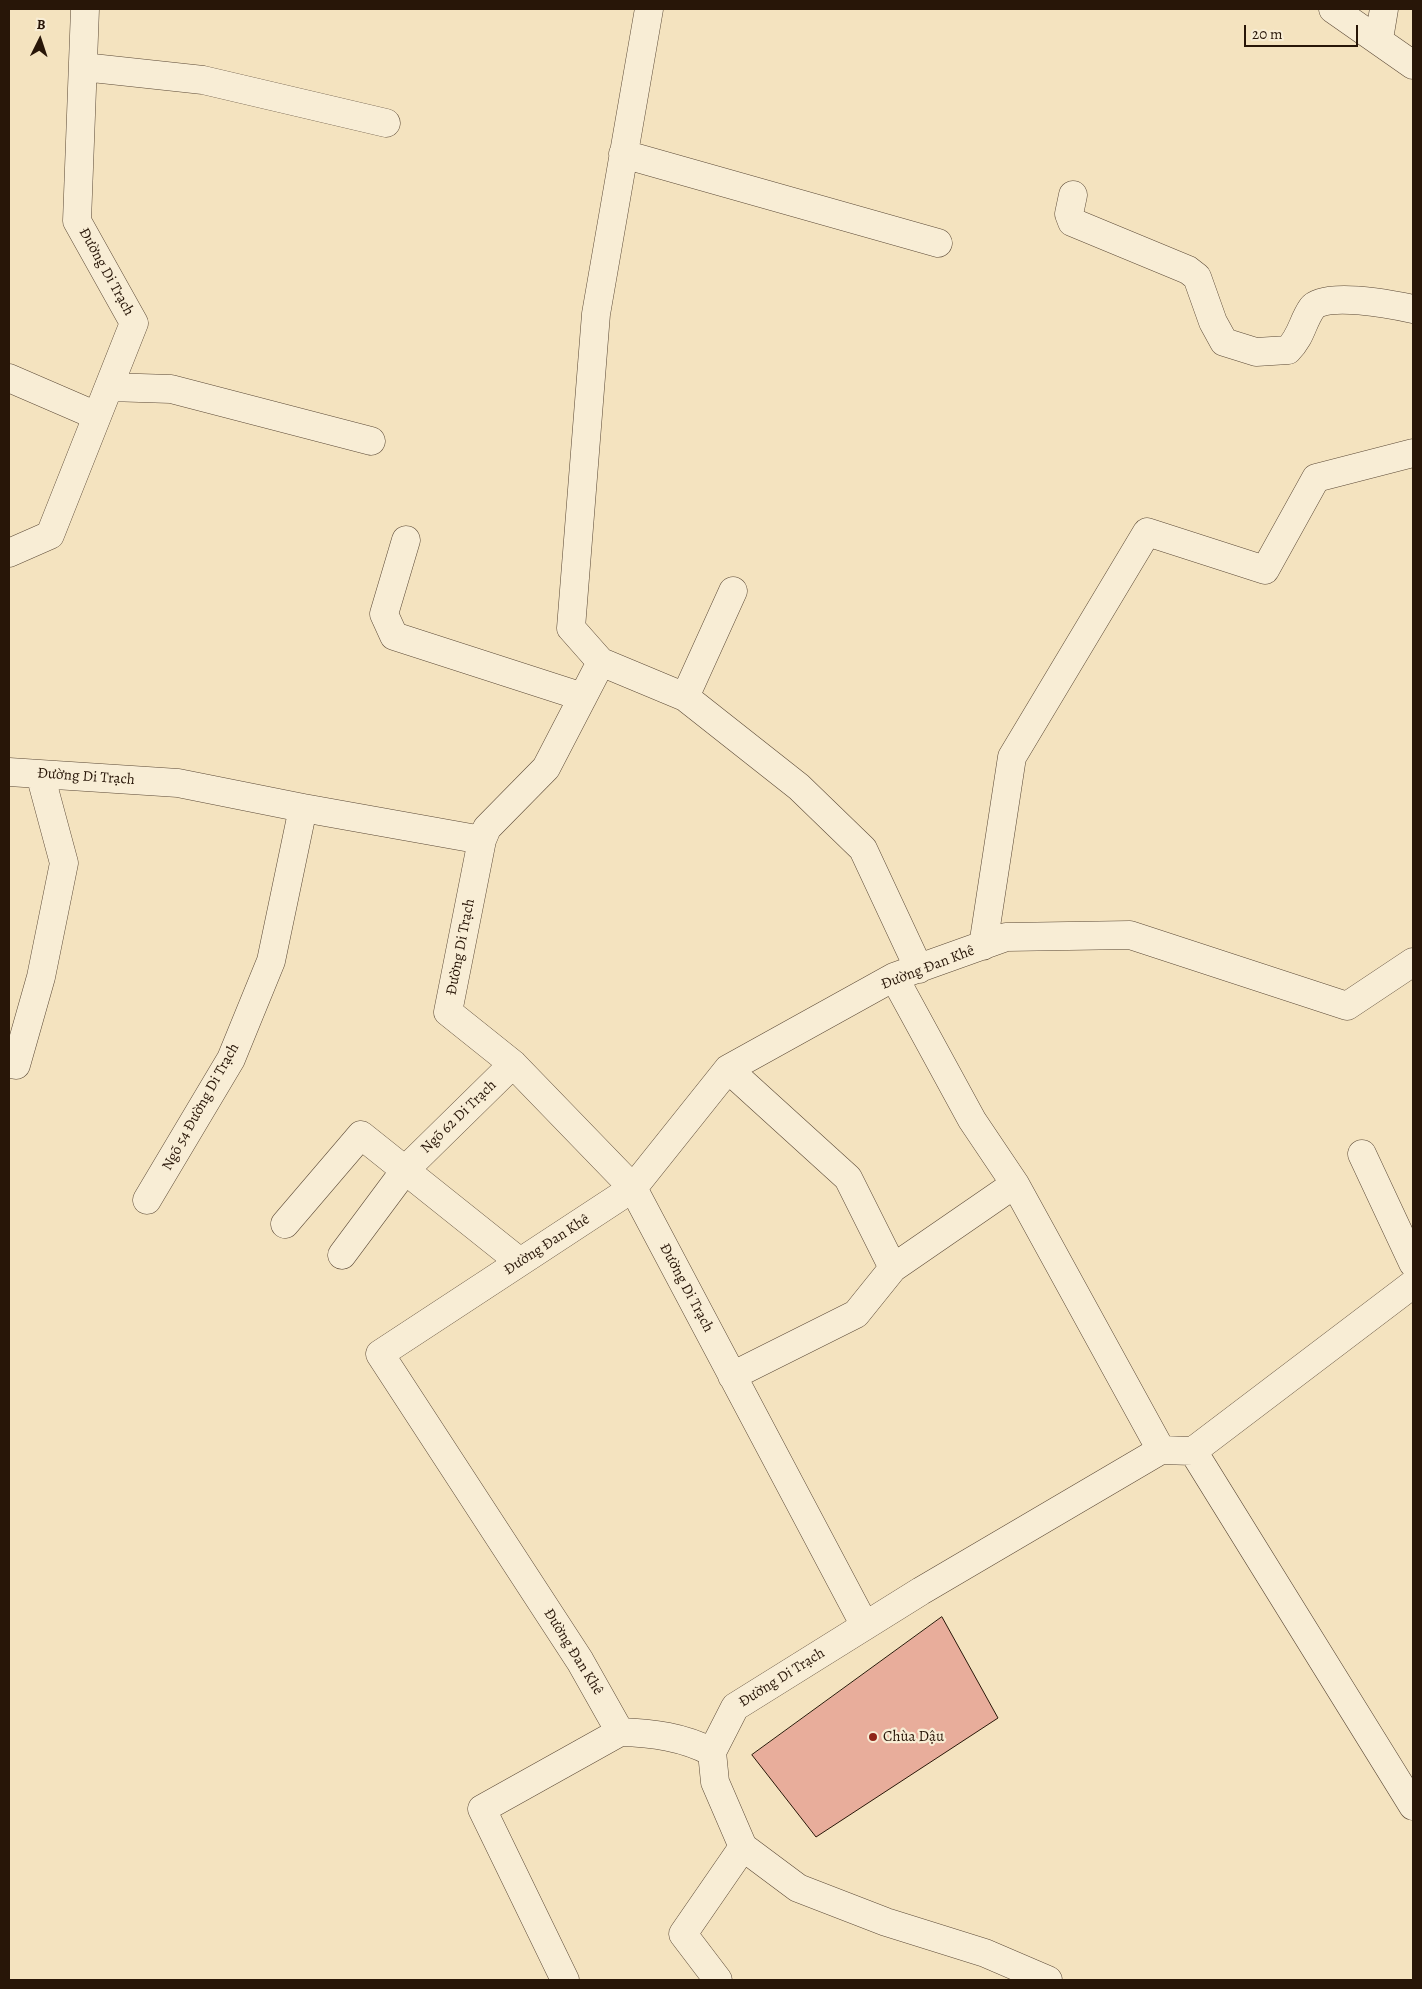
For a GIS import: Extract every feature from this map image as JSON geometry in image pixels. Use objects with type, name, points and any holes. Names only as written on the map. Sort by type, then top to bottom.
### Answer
[{"type":"street","name":"Đường Di Trạch","points":[[9,553],[50,535],[134,323],[76,220],[85,9]]},
{"type":"street","points":[[649,9],[596,314],[571,628],[601,662],[684,697],[799,787],[863,849],[907,973],[972,1120],[1015,1184],[1161,1450]]},
{"type":"street","points":[[1333,9],[1413,64]]},
{"type":"street","points":[[1379,40],[1384,9]]},
{"type":"street","points":[[82,67],[203,80],[386,123]]},
{"type":"street","points":[[623,154],[938,243]]},
{"type":"street","points":[[1072,195],[1069,214],[1072,222],[1188,270],[1197,277],[1214,322],[1224,342],[1256,352],[1288,350],[1298,340],[1312,307],[1320,301],[1358,301],[1413,309]]},
{"type":"street","points":[[9,378],[97,416]]},
{"type":"street","points":[[108,387],[172,389],[371,441]]},
{"type":"street","points":[[983,946],[1012,757],[1147,532],[1265,570],[1316,478],[1413,453]]},
{"type":"street","points":[[406,540],[384,614],[394,636],[583,697]]},
{"type":"street","points":[[684,697],[733,591]]},
{"type":"street","points":[[482,840],[487,828],[546,768],[601,662]]},
{"type":"street","name":"Đường Di Trạch","points":[[9,772],[178,783],[303,808],[482,840],[448,1012],[513,1064],[633,1188],[865,1626],[735,1707],[712,1752]]},
{"type":"street","points":[[9,1064],[16,1065],[41,977],[64,863],[40,774]]},
{"type":"street","name":"Ngõ 54 Đường Di Trạch","points":[[147,1200],[231,1059],[271,961],[303,808]]},
{"type":"street","name":"Đường Đan Khê","points":[[620,1732],[580,1661],[380,1354],[633,1188],[728,1069],[907,973],[1006,937],[1130,935],[1347,1006],[1413,962]]},
{"type":"street","name":"Ngõ 62 Di Trạch","points":[[342,1255],[406,1169],[513,1064]]},
{"type":"street","points":[[728,1069],[848,1178],[893,1268]]},
{"type":"street","points":[[285,1224],[361,1135],[406,1169],[433,1194],[520,1262]]},
{"type":"street","points":[[1362,1154],[1413,1263]]},
{"type":"street","points":[[732,1376],[856,1314],[893,1268],[1015,1184]]},
{"type":"street","points":[[865,1626],[1161,1450],[1193,1451],[1413,1284]]},
{"type":"street","points":[[1193,1451],[1413,1806]]},
{"type":"street","points":[[565,1980],[482,1809],[620,1732],[644,1733],[691,1741],[712,1752],[715,1782],[743,1847],[798,1888],[886,1922],[985,1953],[1048,1980]]},
{"type":"street","points":[[718,1980],[683,1934],[743,1847]]},
{"type":"building","name":"Chùa Dậu","points":[[942,1617],[998,1718],[816,1837],[752,1755]]},
{"type":"place","name":"Chùa Dậu","points":[[873,1737]]}]
